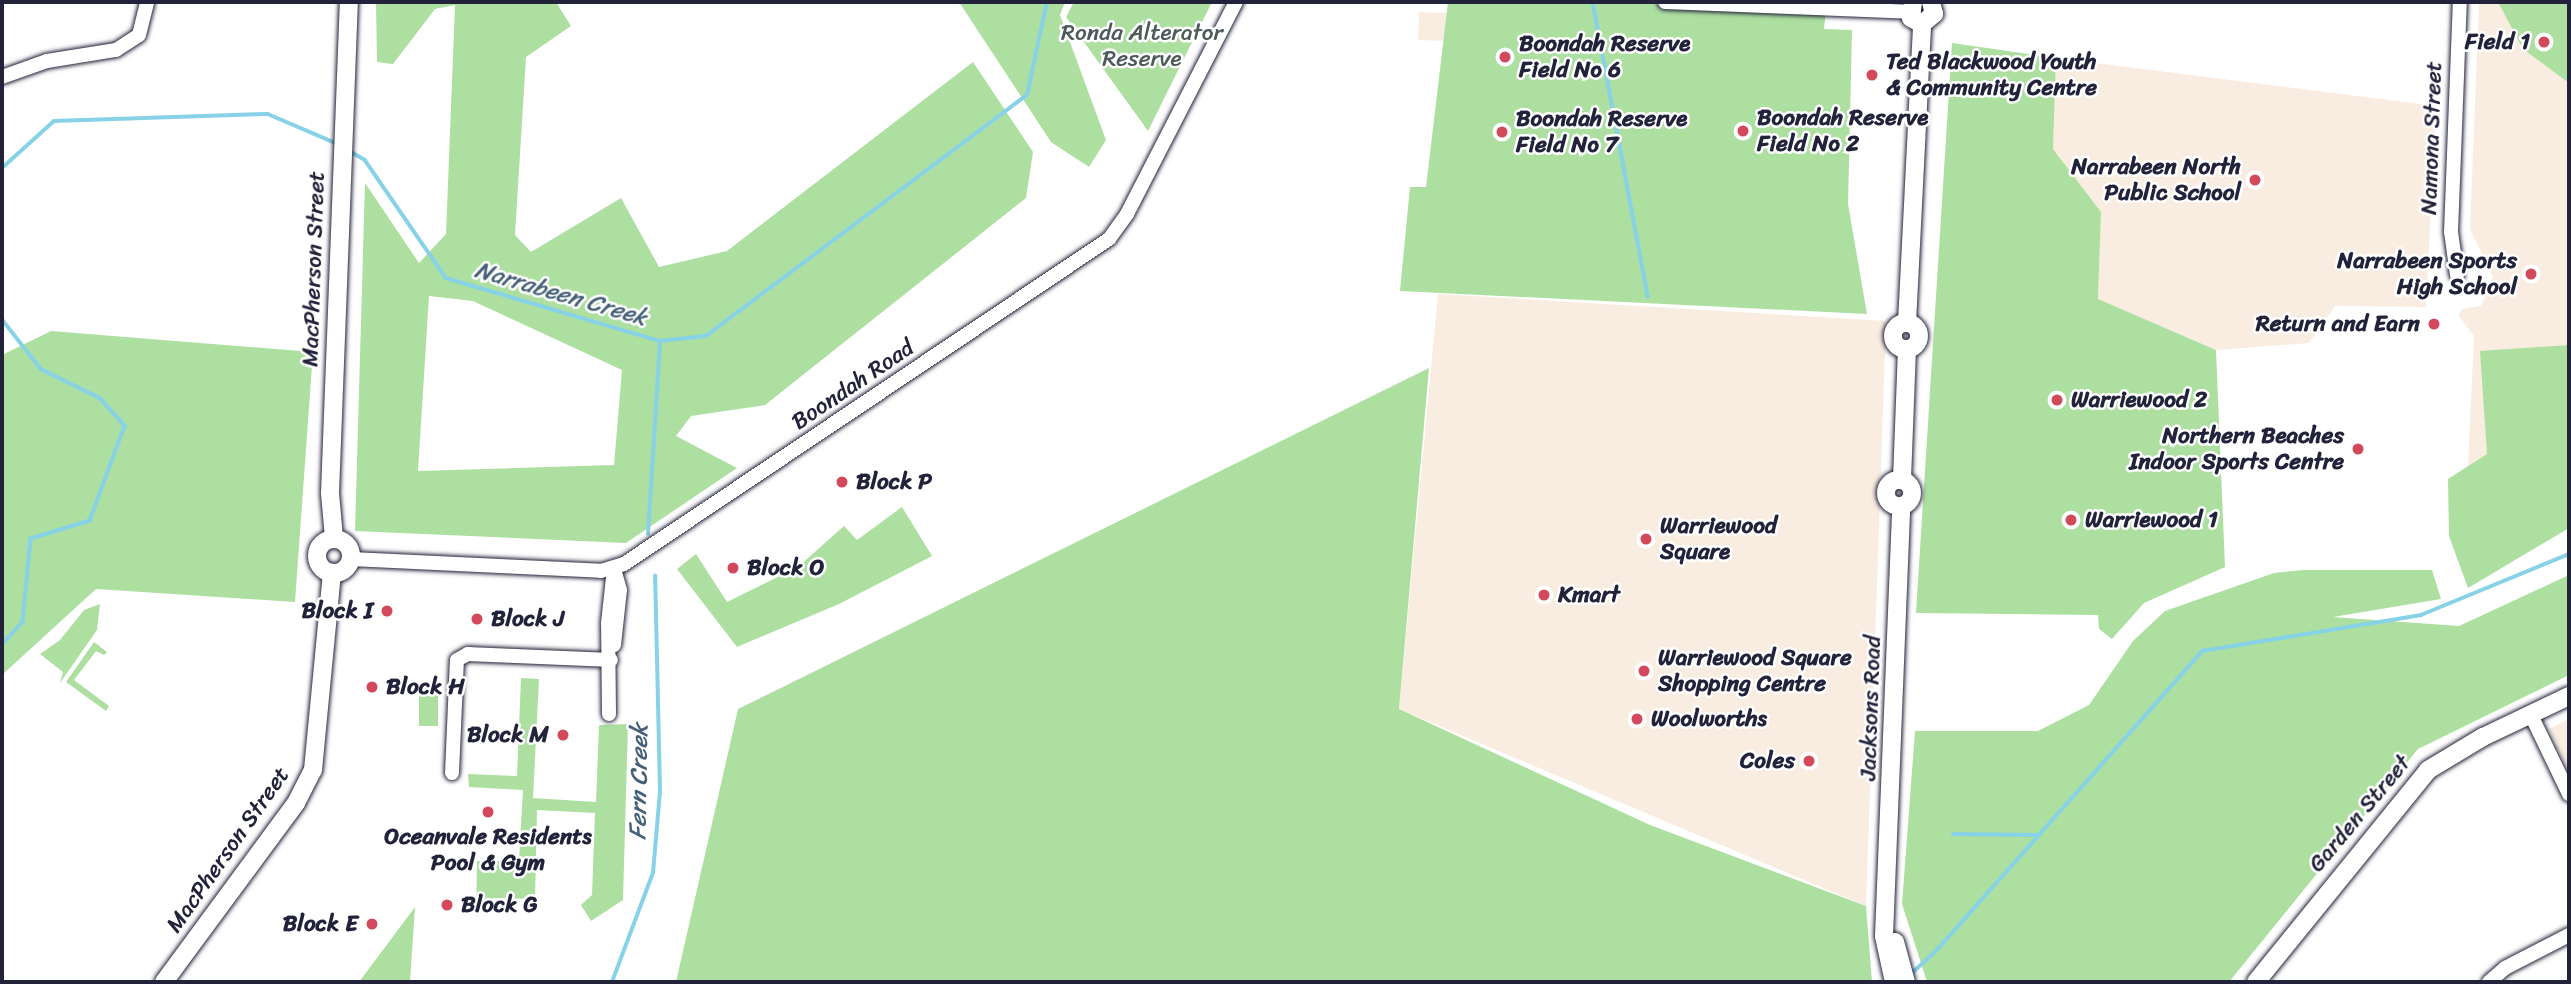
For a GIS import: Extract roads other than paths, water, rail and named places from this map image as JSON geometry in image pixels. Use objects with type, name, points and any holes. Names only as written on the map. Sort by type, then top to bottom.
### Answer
[{"type":"street","points":[[2,77],[47,61],[127,45],[144,25],[147,2]]},
{"type":"street","name":"MacPherson Street","points":[[334,538],[330,493],[349,2]]},
{"type":"street","name":"Boondah Road","points":[[614,569],[1109,239],[1127,214],[1236,2]]},
{"type":"street","points":[[1665,2],[1934,14],[1931,2]]},
{"type":"street","name":"Namona Street","points":[[2457,275],[2451,232],[2459,2]]},
{"type":"street","name":"Jacksons Road","points":[[1906,982],[1894,971],[1886,911],[1901,506],[1913,496],[1911,485],[1902,479],[1907,350],[1895,344],[1892,336],[1899,324],[1907,323],[1915,13]]},
{"type":"street","points":[[334,538],[349,547],[351,559],[346,568],[332,573],[322,568],[317,552],[323,542],[334,538]]},
{"type":"street","points":[[351,559],[614,569],[609,590],[609,714]]},
{"type":"street","name":"MacPherson Street","points":[[164,982],[296,803],[313,770],[332,573]]},
{"type":"street","points":[[452,773],[457,660],[468,654],[611,660]]},
{"type":"street","name":"Garden Street","points":[[2256,982],[2428,770],[2569,696]]},
{"type":"street","points":[[2531,715],[2569,794]]},
{"type":"street","points":[[2489,982],[2505,968],[2569,935]]},
{"type":"waterway","name":"Narrabeen Creek","points":[[348,150],[365,160],[446,278],[660,341],[706,336],[1027,95],[1047,2]]},
{"type":"waterway","name":"Narrabeen Creek","points":[[1593,2],[1648,297]]},
{"type":"waterway","name":"Narrabeen Creek","points":[[2,168],[54,121],[268,114],[338,144]]},
{"type":"waterway","name":"Narrabeen Creek","points":[[2,319],[41,369],[100,398],[125,426],[90,521],[31,539],[23,622],[2,645]]},
{"type":"waterway","name":"Fern Creek","points":[[648,534],[660,341]]},
{"type":"waterway","points":[[1910,975],[1937,950],[2202,651],[2421,615],[2569,554]]},
{"type":"waterway","name":"Fern Creek","points":[[612,982],[653,873],[660,791],[655,576]]},
{"type":"waterway","points":[[1953,834],[2037,835]]},
{"type":"place","name":"Field 1","points":[[2544,42]]},
{"type":"place","name":"Boondah Reserve Field No 6","points":[[1505,57]]},
{"type":"place","name":"Ted Blackwood Youth & Community Centre","points":[[1872,75]]},
{"type":"place","name":"Boondah Reserve Field No 2","points":[[1743,131]]},
{"type":"place","name":"Boondah Reserve Field No 7","points":[[1502,132]]},
{"type":"place","name":"Narrabeen North Public School","points":[[2255,180]]},
{"type":"place","name":"Narrabeen Sports High School","points":[[2531,274]]},
{"type":"place","name":"Return and Earn","points":[[2434,324]]},
{"type":"place","name":"Warriewood 2","points":[[2057,400]]},
{"type":"place","name":"Northern Beaches Indoor Sports Centre","points":[[2358,449]]},
{"type":"place","name":"Block P","points":[[842,482]]},
{"type":"place","name":"Warriewood 1","points":[[2071,520]]},
{"type":"place","name":"Warriewood Square","points":[[1646,539]]},
{"type":"place","name":"Block O","points":[[733,568]]},
{"type":"place","name":"Kmart","points":[[1544,595]]},
{"type":"place","name":"Block I","points":[[387,611]]},
{"type":"place","name":"Block J","points":[[477,619]]},
{"type":"place","name":"Warriewood Square Shopping Centre","points":[[1644,671]]},
{"type":"place","name":"Block H","points":[[372,687]]},
{"type":"place","name":"Woolworths","points":[[1637,719]]},
{"type":"place","name":"Block M","points":[[563,735]]},
{"type":"place","name":"Coles","points":[[1809,761]]},
{"type":"place","name":"Oceanvale Residents Pool & Gym","points":[[488,812]]},
{"type":"place","name":"Block G","points":[[447,905]]},
{"type":"place","name":"Block E","points":[[372,924]]},
{"type":"park label","name":"Ronda Alterator Reserve","points":[[1142,46]]}]
